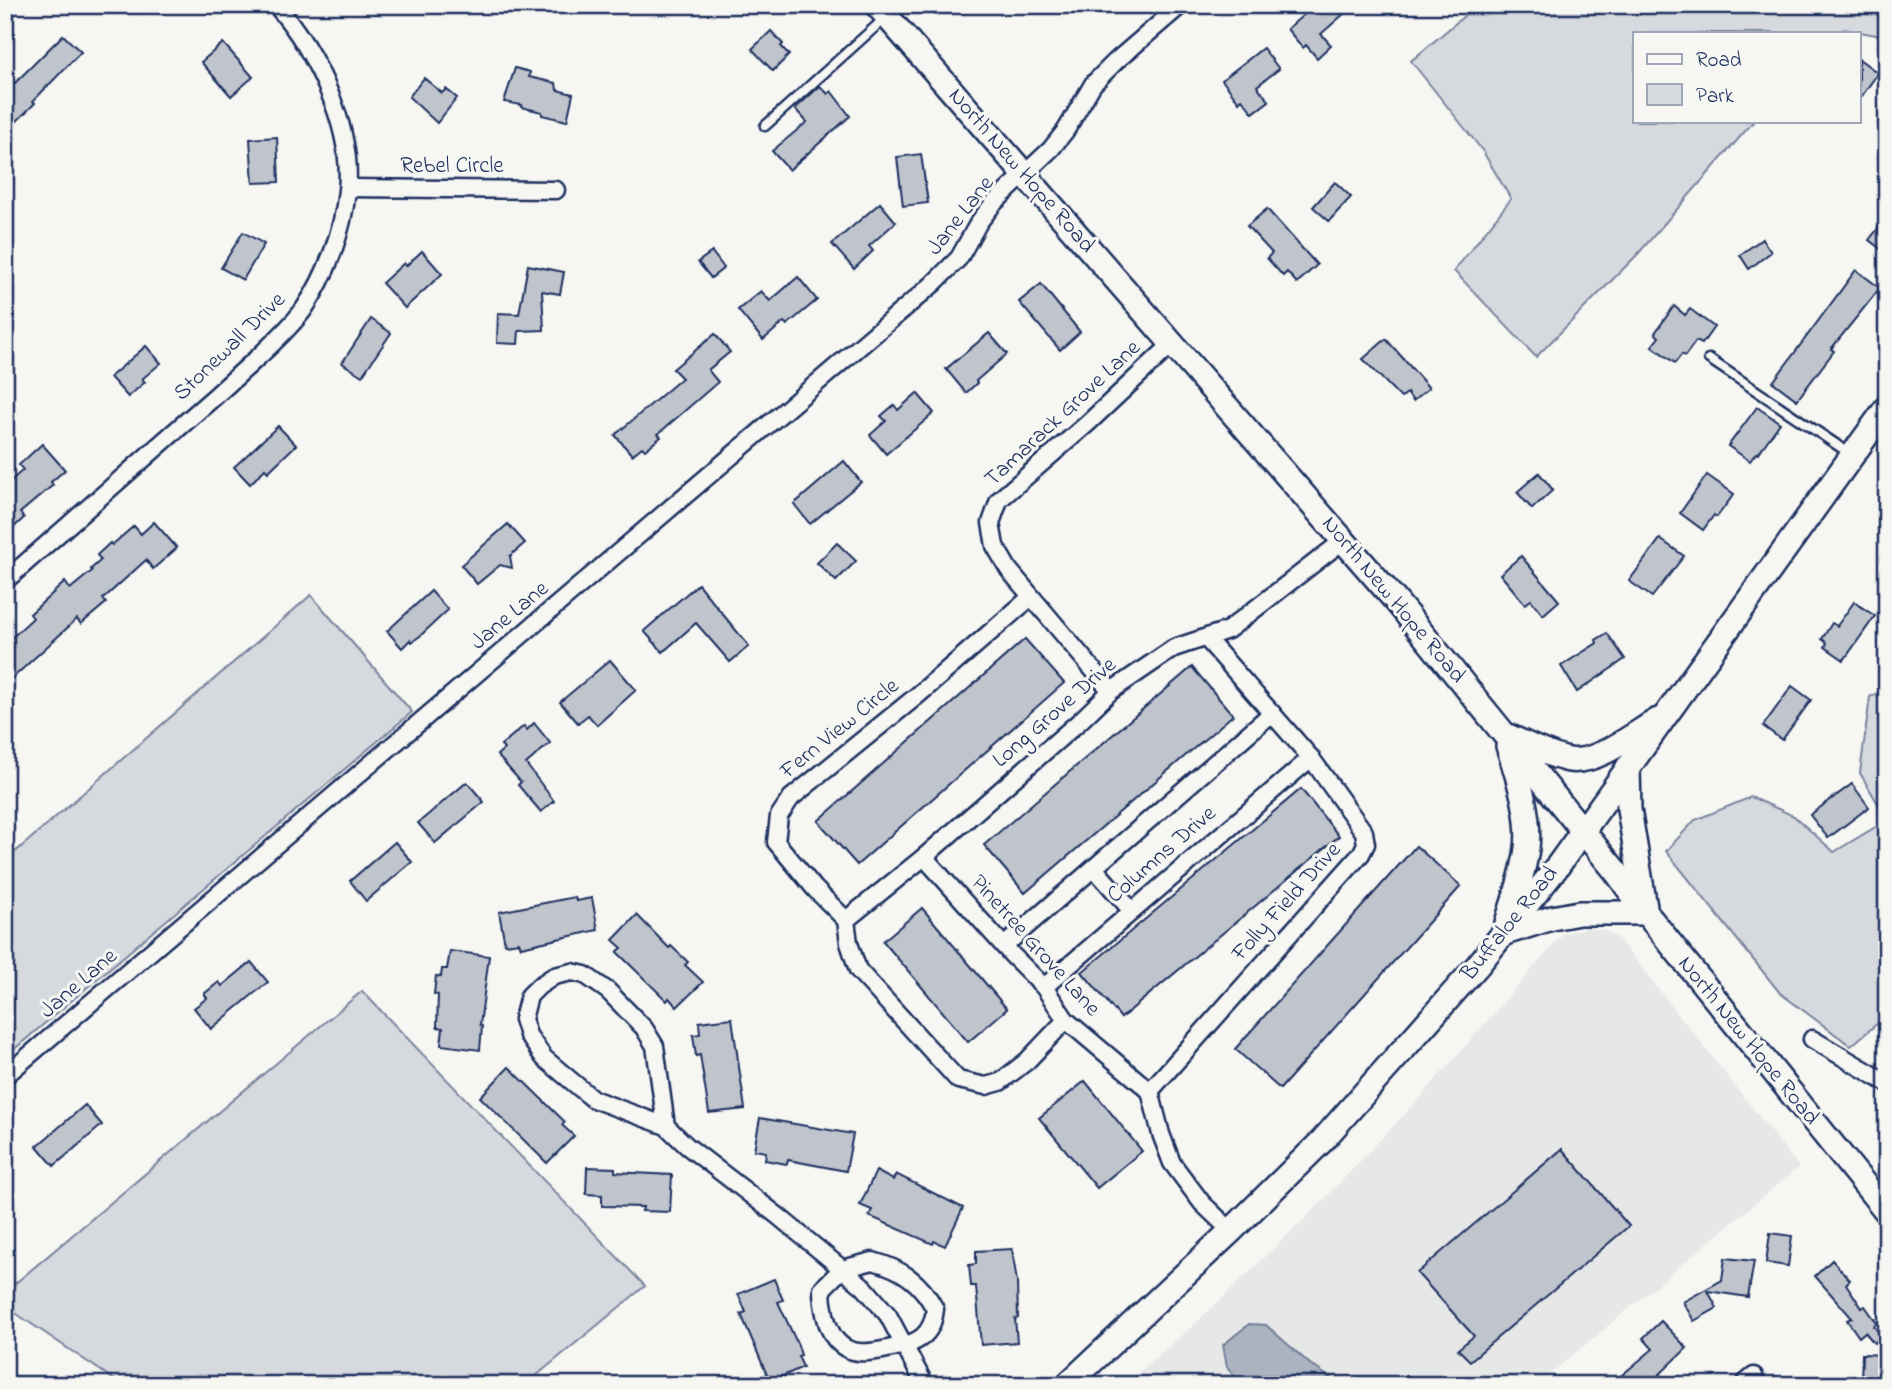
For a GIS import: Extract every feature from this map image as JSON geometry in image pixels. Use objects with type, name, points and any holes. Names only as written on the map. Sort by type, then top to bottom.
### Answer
[{"type":"main road","name":"North New Hope Road","points":[[881,11],[1396,601],[1887,1212]]},
{"type":"main road","name":"Buffaloe Road","points":[[1067,1385],[1231,1231],[1322,1141],[1504,933],[1540,890],[1887,407]]},
{"type":"main road","points":[[1505,735],[1568,760],[1580,760],[1598,755],[1666,715]]},
{"type":"main road","points":[[1504,933],[1527,850],[1528,834],[1522,793],[1505,735]]},
{"type":"main road","points":[[1504,933],[1552,918],[1579,913],[1646,913],[1629,809],[1628,767]]},
{"type":"street","name":"Stonewall Drive","points":[[5,581],[225,388],[303,310],[320,281],[333,250],[348,188],[345,150],[335,108],[307,48],[292,23],[276,5]]},
{"type":"street","name":"Jane Lane","points":[[5,1076],[933,284],[959,258],[979,222],[993,204],[1051,149],[1066,130],[1084,95],[1093,84],[1181,5]]},
{"type":"street","name":"Rebel Circle","points":[[348,188],[556,190]]},
{"type":"street","name":"Tamarack Grove Lane","points":[[1111,691],[1009,570],[995,546],[991,523],[999,500],[1087,424],[1172,344]]},
{"type":"street","name":"Long Grove Drive","points":[[846,920],[924,857],[1111,691],[1174,648],[1228,629],[1344,540]]},
{"type":"street","name":"Fern View Circle","points":[[846,920],[815,889],[776,842],[779,816],[791,798],[918,695],[1031,597]]},
{"type":"street","name":"Folly Field Drive","points":[[1150,1091],[1361,854],[1366,844],[1364,832],[1311,758],[1206,638]]},
{"type":"street","points":[[1004,946],[1272,713]]},
{"type":"street","name":"Columns Drive","points":[[1044,987],[1311,758]]},
{"type":"street","name":"Pinetree Grove Lane","points":[[924,857],[1044,987],[1066,1020],[1150,1091]]},
{"type":"street","points":[[1094,868],[1132,911]]},
{"type":"street","points":[[846,920],[849,943],[858,970],[958,1080],[986,1086],[1000,1082],[1027,1061],[1066,1020]]},
{"type":"street","points":[[666,1126],[655,1046],[644,1028],[608,991],[585,975],[572,972],[554,976],[539,986],[529,996],[523,1019],[528,1035],[544,1058],[593,1099],[666,1126],[864,1287],[888,1315],[925,1385]]},
{"type":"street","points":[[1811,1039],[1887,1083]]},
{"type":"street","points":[[1150,1091],[1172,1163],[1202,1203],[1231,1231]]},
{"type":"street","points":[[873,1261],[904,1272],[923,1289],[935,1309],[933,1322],[923,1336],[906,1346],[863,1353],[851,1350],[836,1340],[822,1307],[822,1289],[842,1269],[873,1261]]},
{"type":"lane","points":[[765,126],[881,11]]},
{"type":"lane","points":[[1709,359],[1852,455]]},
{"type":"shaded area","points":[[1588,927],[1606,931],[1618,938],[1799,1167],[1537,1385],[1124,1385],[1198,1321],[1315,1209],[1418,1100],[1563,934]]},
{"type":"shaded area","points":[[1249,1324],[1266,1325],[1310,1364],[1332,1379],[1332,1385],[1243,1385],[1227,1367],[1223,1345]]},
{"type":"green space","points":[[1477,5],[1887,5],[1887,37],[1844,29],[1841,32],[1633,32],[1633,122],[1753,122],[1637,255],[1536,357],[1454,271],[1511,199],[1482,150],[1411,61]]},
{"type":"green space","points":[[311,595],[412,712],[5,1057],[5,861]]},
{"type":"green space","points":[[1887,688],[1887,819],[1860,773],[1870,697]]},
{"type":"green space","points":[[1751,797],[1794,816],[1834,852],[1887,820],[1887,1015],[1851,1046],[1780,993],[1666,851],[1695,820]]},
{"type":"green space","points":[[362,991],[645,1286],[525,1385],[122,1385],[5,1306],[5,1292]]},
{"type":"building","points":[[1315,5],[1354,5],[1321,34],[1331,45],[1317,58],[1306,45],[1303,48],[1287,29]]},
{"type":"building","points":[[771,31],[789,55],[773,71],[752,49]]},
{"type":"building","points":[[63,35],[81,52],[5,133],[5,88],[12,81],[15,83]]},
{"type":"building","points":[[223,43],[253,77],[231,96],[201,62]]},
{"type":"building","points":[[1263,48],[1279,69],[1257,86],[1269,101],[1253,113],[1242,99],[1239,102],[1222,80]]},
{"type":"building","points":[[1860,60],[1878,73],[1860,99]]},
{"type":"building","points":[[515,68],[530,72],[529,77],[556,83],[557,90],[573,94],[567,121],[542,115],[542,112],[521,107],[522,105],[504,102]]},
{"type":"building","points":[[424,78],[442,93],[446,89],[457,98],[437,123],[409,97]]},
{"type":"building","points":[[820,86],[828,94],[831,91],[850,116],[789,170],[772,151],[807,122],[795,109]]},
{"type":"building","points":[[277,137],[279,182],[253,183],[250,139]]},
{"type":"building","points":[[921,154],[928,203],[903,206],[897,157]]},
{"type":"building","points":[[1335,182],[1351,197],[1329,221],[1313,207]]},
{"type":"building","points":[[880,203],[896,222],[869,246],[873,251],[854,269],[832,244]]},
{"type":"building","points":[[1267,209],[1317,265],[1297,283],[1287,272],[1283,276],[1267,258],[1272,253],[1247,226]]},
{"type":"building","points":[[1887,217],[1887,254],[1869,240]]},
{"type":"building","points":[[243,232],[264,244],[243,280],[221,268]]},
{"type":"building","points":[[1762,239],[1771,252],[1749,269],[1740,255]]},
{"type":"building","points":[[422,251],[442,274],[405,308],[382,283]]},
{"type":"building","points":[[712,252],[724,268],[711,278],[698,262]]},
{"type":"building","points":[[528,265],[564,272],[560,294],[542,291],[544,330],[519,331],[518,344],[497,343],[498,313],[519,314]]},
{"type":"building","points":[[1856,270],[1880,288],[1831,349],[1834,351],[1797,400],[1773,382]]},
{"type":"building","points":[[798,277],[817,300],[787,325],[784,322],[763,340],[738,310],[761,291],[770,301]]},
{"type":"building","points":[[1041,284],[1080,332],[1060,350],[1019,302]]},
{"type":"building","points":[[1674,306],[1685,315],[1690,309],[1714,327],[1702,344],[1696,341],[1685,356],[1682,354],[1675,363],[1652,346],[1659,337],[1655,333]]},
{"type":"building","points":[[371,319],[391,333],[362,376],[342,363]]},
{"type":"building","points":[[989,333],[1007,354],[966,393],[946,369]]},
{"type":"building","points":[[715,334],[730,352],[708,370],[718,382],[658,434],[661,437],[645,450],[642,447],[632,455],[615,435],[682,378],[673,369]]},
{"type":"building","points":[[1386,339],[1429,388],[1413,401],[1407,393],[1401,398],[1363,359]]},
{"type":"building","points":[[146,346],[161,363],[142,379],[145,382],[128,397],[110,377]]},
{"type":"building","points":[[917,393],[934,413],[886,454],[870,435],[886,421],[881,416],[894,405],[898,410]]},
{"type":"building","points":[[1757,407],[1780,423],[1750,461],[1728,446]]},
{"type":"building","points":[[278,426],[296,445],[268,472],[265,469],[250,484],[234,467]]},
{"type":"building","points":[[42,444],[65,470],[51,482],[53,485],[20,513],[24,518],[13,528],[8,523],[5,526],[5,486],[23,470],[19,465]]},
{"type":"building","points":[[844,461],[861,482],[810,524],[794,504]]},
{"type":"building","points":[[1539,473],[1553,490],[1532,509],[1517,492]]},
{"type":"building","points":[[1707,475],[1734,494],[1717,517],[1714,515],[1703,530],[1680,513]]},
{"type":"building","points":[[154,522],[177,548],[153,569],[146,560],[103,599],[106,603],[81,624],[77,619],[5,685],[5,644],[33,618],[30,614],[65,582],[70,589],[92,571],[101,560],[97,555],[110,543],[112,545],[134,526],[141,534]]},
{"type":"building","points":[[508,524],[525,543],[510,556],[512,568],[500,565],[477,584],[461,565]]},
{"type":"building","points":[[1660,539],[1684,556],[1652,597],[1629,581]]},
{"type":"building","points":[[837,543],[856,561],[836,581],[817,563]]},
{"type":"building","points":[[1521,556],[1559,601],[1543,615],[1531,600],[1525,604],[1500,574]]},
{"type":"building","points":[[698,584],[749,646],[730,662],[696,623],[663,652],[644,631]]},
{"type":"building","points":[[431,591],[448,610],[420,636],[412,642],[410,640],[402,648],[387,631]]},
{"type":"building","points":[[1854,602],[1875,616],[1844,660],[1825,647],[1827,643],[1822,639],[1832,623],[1837,626]]},
{"type":"building","points":[[1607,633],[1625,659],[1577,692],[1561,666],[1597,643],[1596,640]]},
{"type":"building","points":[[1025,639],[1064,683],[857,865],[818,821]]},
{"type":"building","points":[[610,660],[636,690],[597,725],[588,715],[578,723],[560,702]]},
{"type":"building","points":[[1192,667],[1233,715],[1025,893],[984,845]]},
{"type":"building","points":[[1792,686],[1811,700],[1782,740],[1763,726]]},
{"type":"building","points":[[534,723],[550,743],[526,764],[554,801],[541,812],[518,785],[521,782],[497,755],[504,749],[501,745],[524,726],[527,730]]},
{"type":"building","points":[[467,782],[484,802],[435,843],[418,823]]},
{"type":"building","points":[[1852,784],[1869,807],[1828,838],[1810,815]]},
{"type":"building","points":[[1301,789],[1339,836],[1121,1018],[1082,972]]},
{"type":"building","points":[[395,842],[412,862],[366,901],[350,881]]},
{"type":"building","points":[[1416,846],[1461,886],[1280,1089],[1235,1049]]},
{"type":"building","points":[[575,897],[576,901],[592,898],[598,930],[521,947],[519,942],[505,944],[499,912]]},
{"type":"building","points":[[922,908],[1007,1009],[968,1042],[883,941]]},
{"type":"building","points":[[637,915],[669,948],[671,946],[688,962],[685,965],[703,982],[677,1007],[669,998],[667,1001],[617,952],[622,948],[613,940]]},
{"type":"building","points":[[450,951],[489,956],[480,1025],[480,1050],[441,1045],[443,1028],[437,1027],[438,995],[434,994],[436,976],[441,977],[442,969],[447,969]]},
{"type":"building","points":[[251,962],[268,982],[211,1029],[194,1008],[207,998],[204,994],[219,982],[222,986]]},
{"type":"building","points":[[732,1018],[745,1109],[709,1113],[700,1055],[696,1056],[693,1035],[700,1034],[699,1022]]},
{"type":"building","points":[[509,1067],[565,1122],[562,1125],[574,1136],[547,1163],[480,1097]]},
{"type":"building","points":[[1085,1081],[1142,1151],[1097,1188],[1039,1118]]},
{"type":"building","points":[[85,1105],[102,1125],[54,1166],[37,1146]]},
{"type":"building","points":[[760,1118],[853,1134],[846,1171],[788,1160],[787,1164],[765,1160],[766,1152],[754,1150]]},
{"type":"building","points":[[1562,1149],[1629,1226],[1470,1361],[1458,1349],[1474,1336],[1417,1273]]},
{"type":"building","points":[[587,1167],[615,1168],[615,1172],[672,1175],[670,1212],[642,1211],[643,1207],[602,1206],[602,1195],[586,1194]]},
{"type":"building","points":[[876,1171],[893,1180],[896,1174],[963,1208],[945,1246],[934,1241],[933,1244],[869,1216],[872,1210],[860,1205]]},
{"type":"building","points":[[1770,1233],[1792,1236],[1788,1266],[1766,1263]]},
{"type":"building","points":[[1012,1249],[1017,1282],[1017,1342],[981,1345],[976,1286],[971,1286],[969,1265],[976,1264],[976,1251]]},
{"type":"building","points":[[1725,1258],[1754,1261],[1748,1297],[1708,1291],[1717,1308],[1694,1321],[1683,1302],[1722,1280]]},
{"type":"building","points":[[1832,1260],[1850,1280],[1846,1284],[1862,1308],[1865,1306],[1877,1323],[1874,1326],[1882,1337],[1874,1343],[1865,1332],[1859,1337],[1847,1320],[1852,1318],[1815,1276]]},
{"type":"building","points":[[774,1279],[783,1300],[778,1302],[798,1345],[801,1355],[798,1356],[803,1367],[770,1382],[741,1314],[746,1312],[738,1294]]},
{"type":"building","points":[[1661,1321],[1687,1348],[1658,1376],[1665,1385],[1610,1385],[1653,1349],[1643,1338]]},
{"type":"building","points":[[1862,1354],[1885,1355],[1883,1382],[1861,1382]]}]
